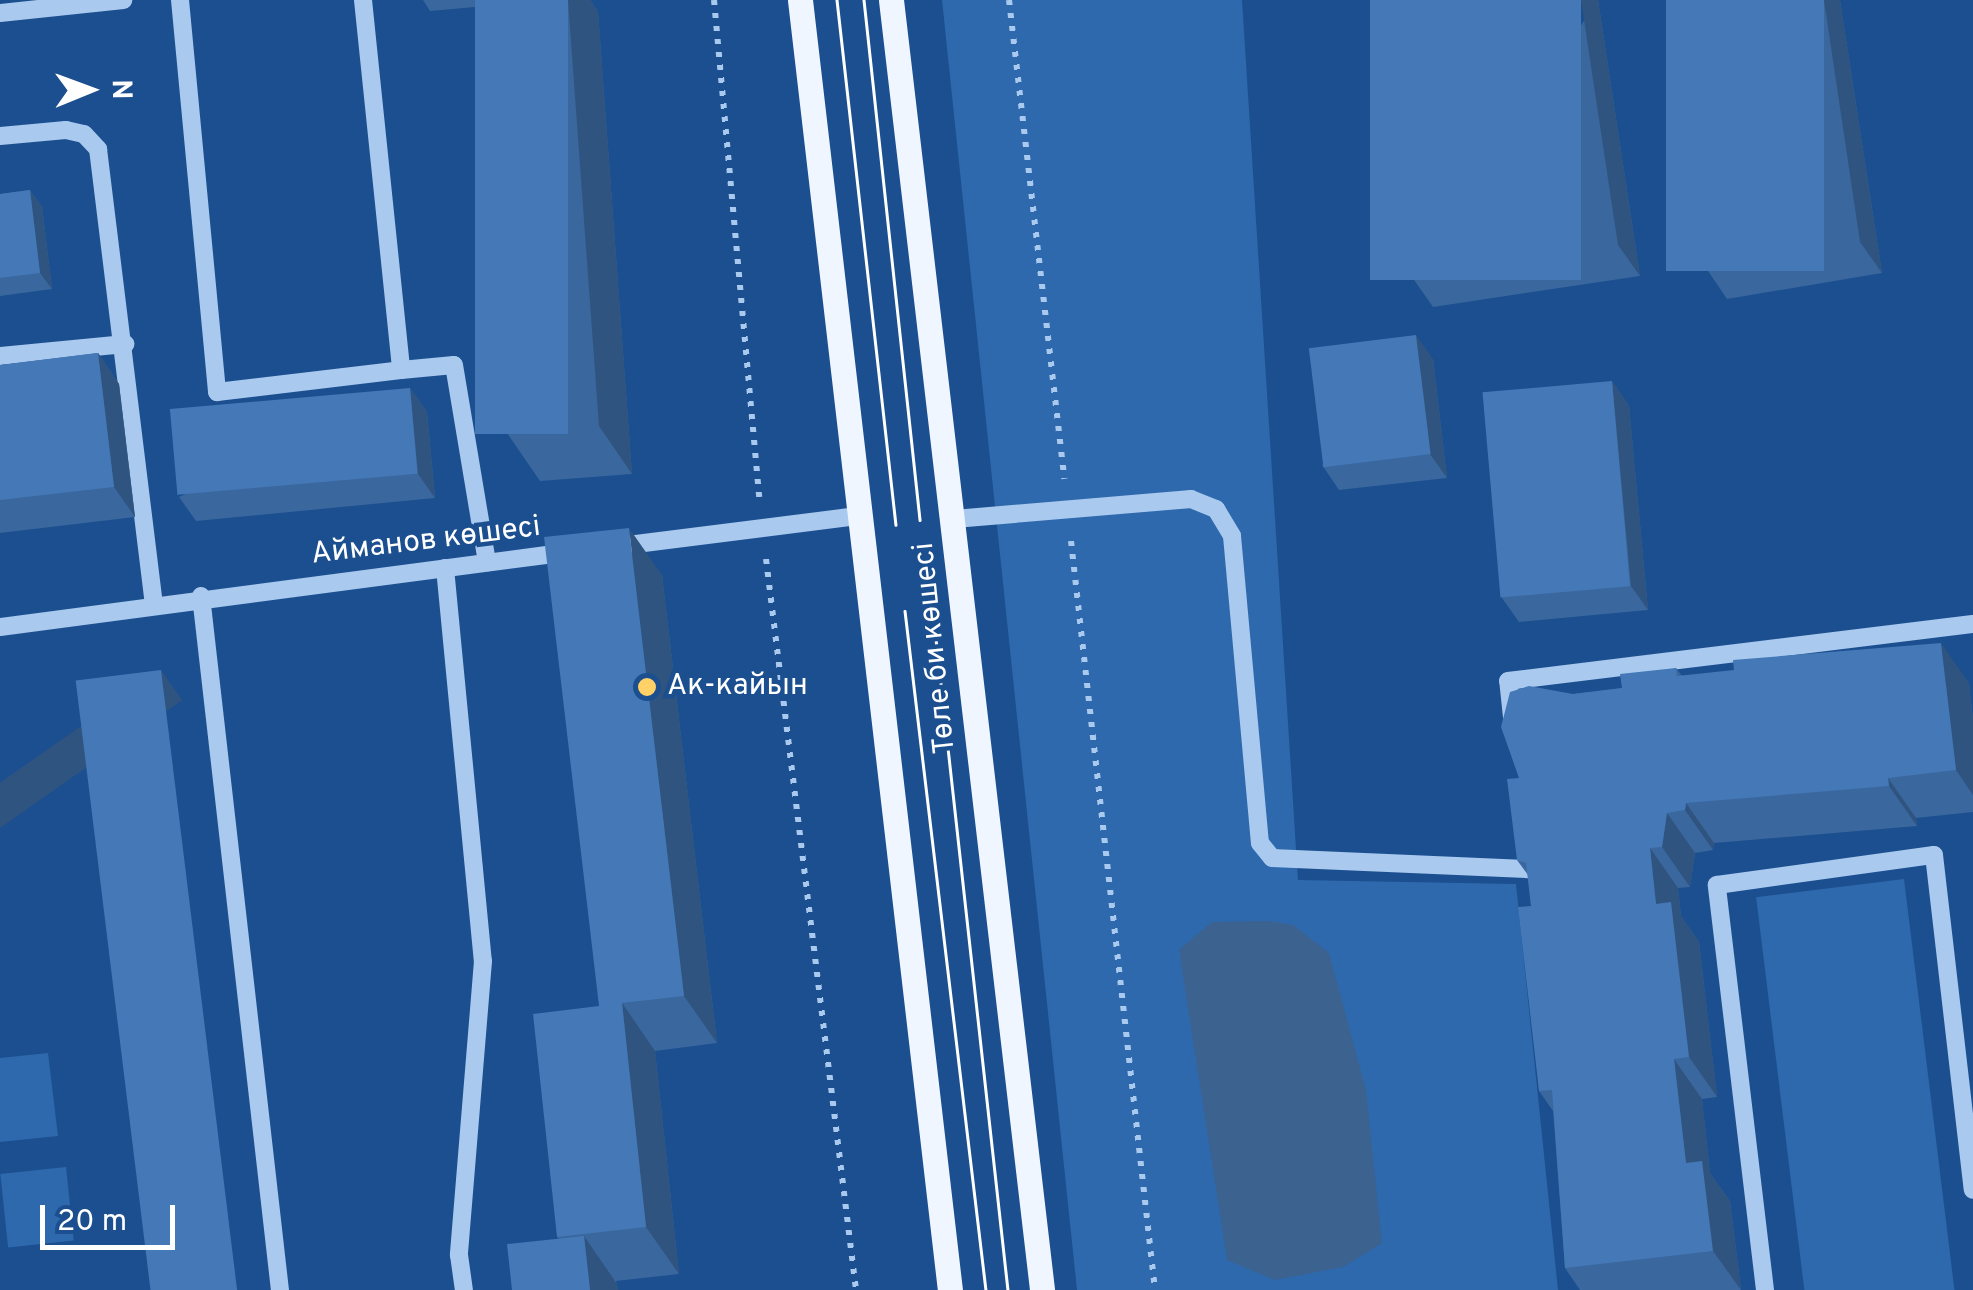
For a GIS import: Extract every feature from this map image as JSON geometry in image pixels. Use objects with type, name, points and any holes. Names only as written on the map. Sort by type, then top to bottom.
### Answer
[{"type":"main road","name":"Төле би көшесі","points":[[800,0],[950,1290]]},
{"type":"main road","name":"Төле би көшесі","points":[[891,0],[1042,1290]]},
{"type":"street","points":[[0,13],[122,0]]},
{"type":"street","points":[[180,0],[217,392],[454,366],[487,562]]},
{"type":"street","points":[[362,0],[401,370]]},
{"type":"street","points":[[0,136],[66,130],[84,134],[98,149],[125,344],[154,606]]},
{"type":"street","points":[[0,356],[125,344]]},
{"type":"street","points":[[954,519],[1191,499],[1216,509],[1232,536],[1260,843],[1272,858],[1528,869]]},
{"type":"street","points":[[605,548],[859,516]]},
{"type":"street","name":"Айманов көшесі","points":[[0,627],[201,596],[585,550]]},
{"type":"street","points":[[445,568],[484,961],[460,1255],[464,1290]]},
{"type":"street","points":[[201,596],[280,1290]]},
{"type":"street","points":[[1514,738],[1508,681],[1973,624]]},
{"type":"street","points":[[1765,1290],[1717,886],[1934,855],[1973,1190]]},
{"type":"path","points":[[714,0],[762,528],[856,1290]]},
{"type":"path","points":[[1009,0],[1156,1290]]},
{"type":"shaded area","points":[[942,0],[1242,0],[1298,880],[1516,884],[1558,1290],[1077,1290]]},
{"type":"shaded area","points":[[1904,879],[1954,1290],[1804,1290],[1756,897]]},
{"type":"shaded area","points":[[1269,921],[1293,925],[1329,953],[1366,1090],[1382,1243],[1343,1267],[1275,1280],[1227,1260],[1179,950],[1212,922]]},
{"type":"shaded area","points":[[48,1053],[58,1136],[0,1142],[0,1058]]},
{"type":"shaded area","points":[[66,1167],[74,1241],[8,1247],[0,1174]]},
{"type":"building","points":[[475,0],[568,0],[568,434],[475,434]]},
{"type":"building","points":[[1370,0],[1581,0],[1581,280],[1370,280]]},
{"type":"building","points":[[1666,0],[1824,0],[1824,271],[1666,271]]},
{"type":"building","points":[[30,190],[40,273],[0,278],[0,194]]},
{"type":"building","points":[[1416,335],[1431,454],[1323,467],[1309,348]]},
{"type":"building","points":[[98,353],[114,487],[0,500],[0,365]]},
{"type":"building","points":[[1612,381],[1630,586],[1500,598],[1482,392]]},
{"type":"building","points":[[410,388],[417,474],[177,495],[170,409]]},
{"type":"building","points":[[629,528],[684,996],[622,1003],[646,1227],[557,1237],[533,1014],[599,1006],[544,537]]},
{"type":"building","points":[[1941,643],[1956,770],[1888,778],[1889,786],[1686,803],[1685,810],[1667,813],[1662,847],[1650,848],[1656,904],[1671,902],[1689,1057],[1674,1059],[1686,1163],[1702,1161],[1713,1251],[1565,1268],[1552,1090],[1539,1091],[1518,907],[1531,906],[1526,863],[1517,860],[1507,779],[1519,778],[1501,727],[1510,692],[1529,686],[1573,694],[1622,688],[1620,674],[1676,668],[1677,676],[1734,670],[1733,660]]},
{"type":"building","points":[[161,670],[237,1290],[150,1290],[76,680]]},
{"type":"building","points":[[584,1236],[590,1290],[512,1290],[507,1244]]},
{"type":"tram line","points":[[837,0],[896,525]]},
{"type":"tram line","points":[[864,0],[920,520]]},
{"type":"tram line","points":[[932,603],[1008,1290]]},
{"type":"tram line","points":[[905,611],[986,1290]]},
{"type":"place","name":"Ак-кайын","points":[[647,687]]}]
